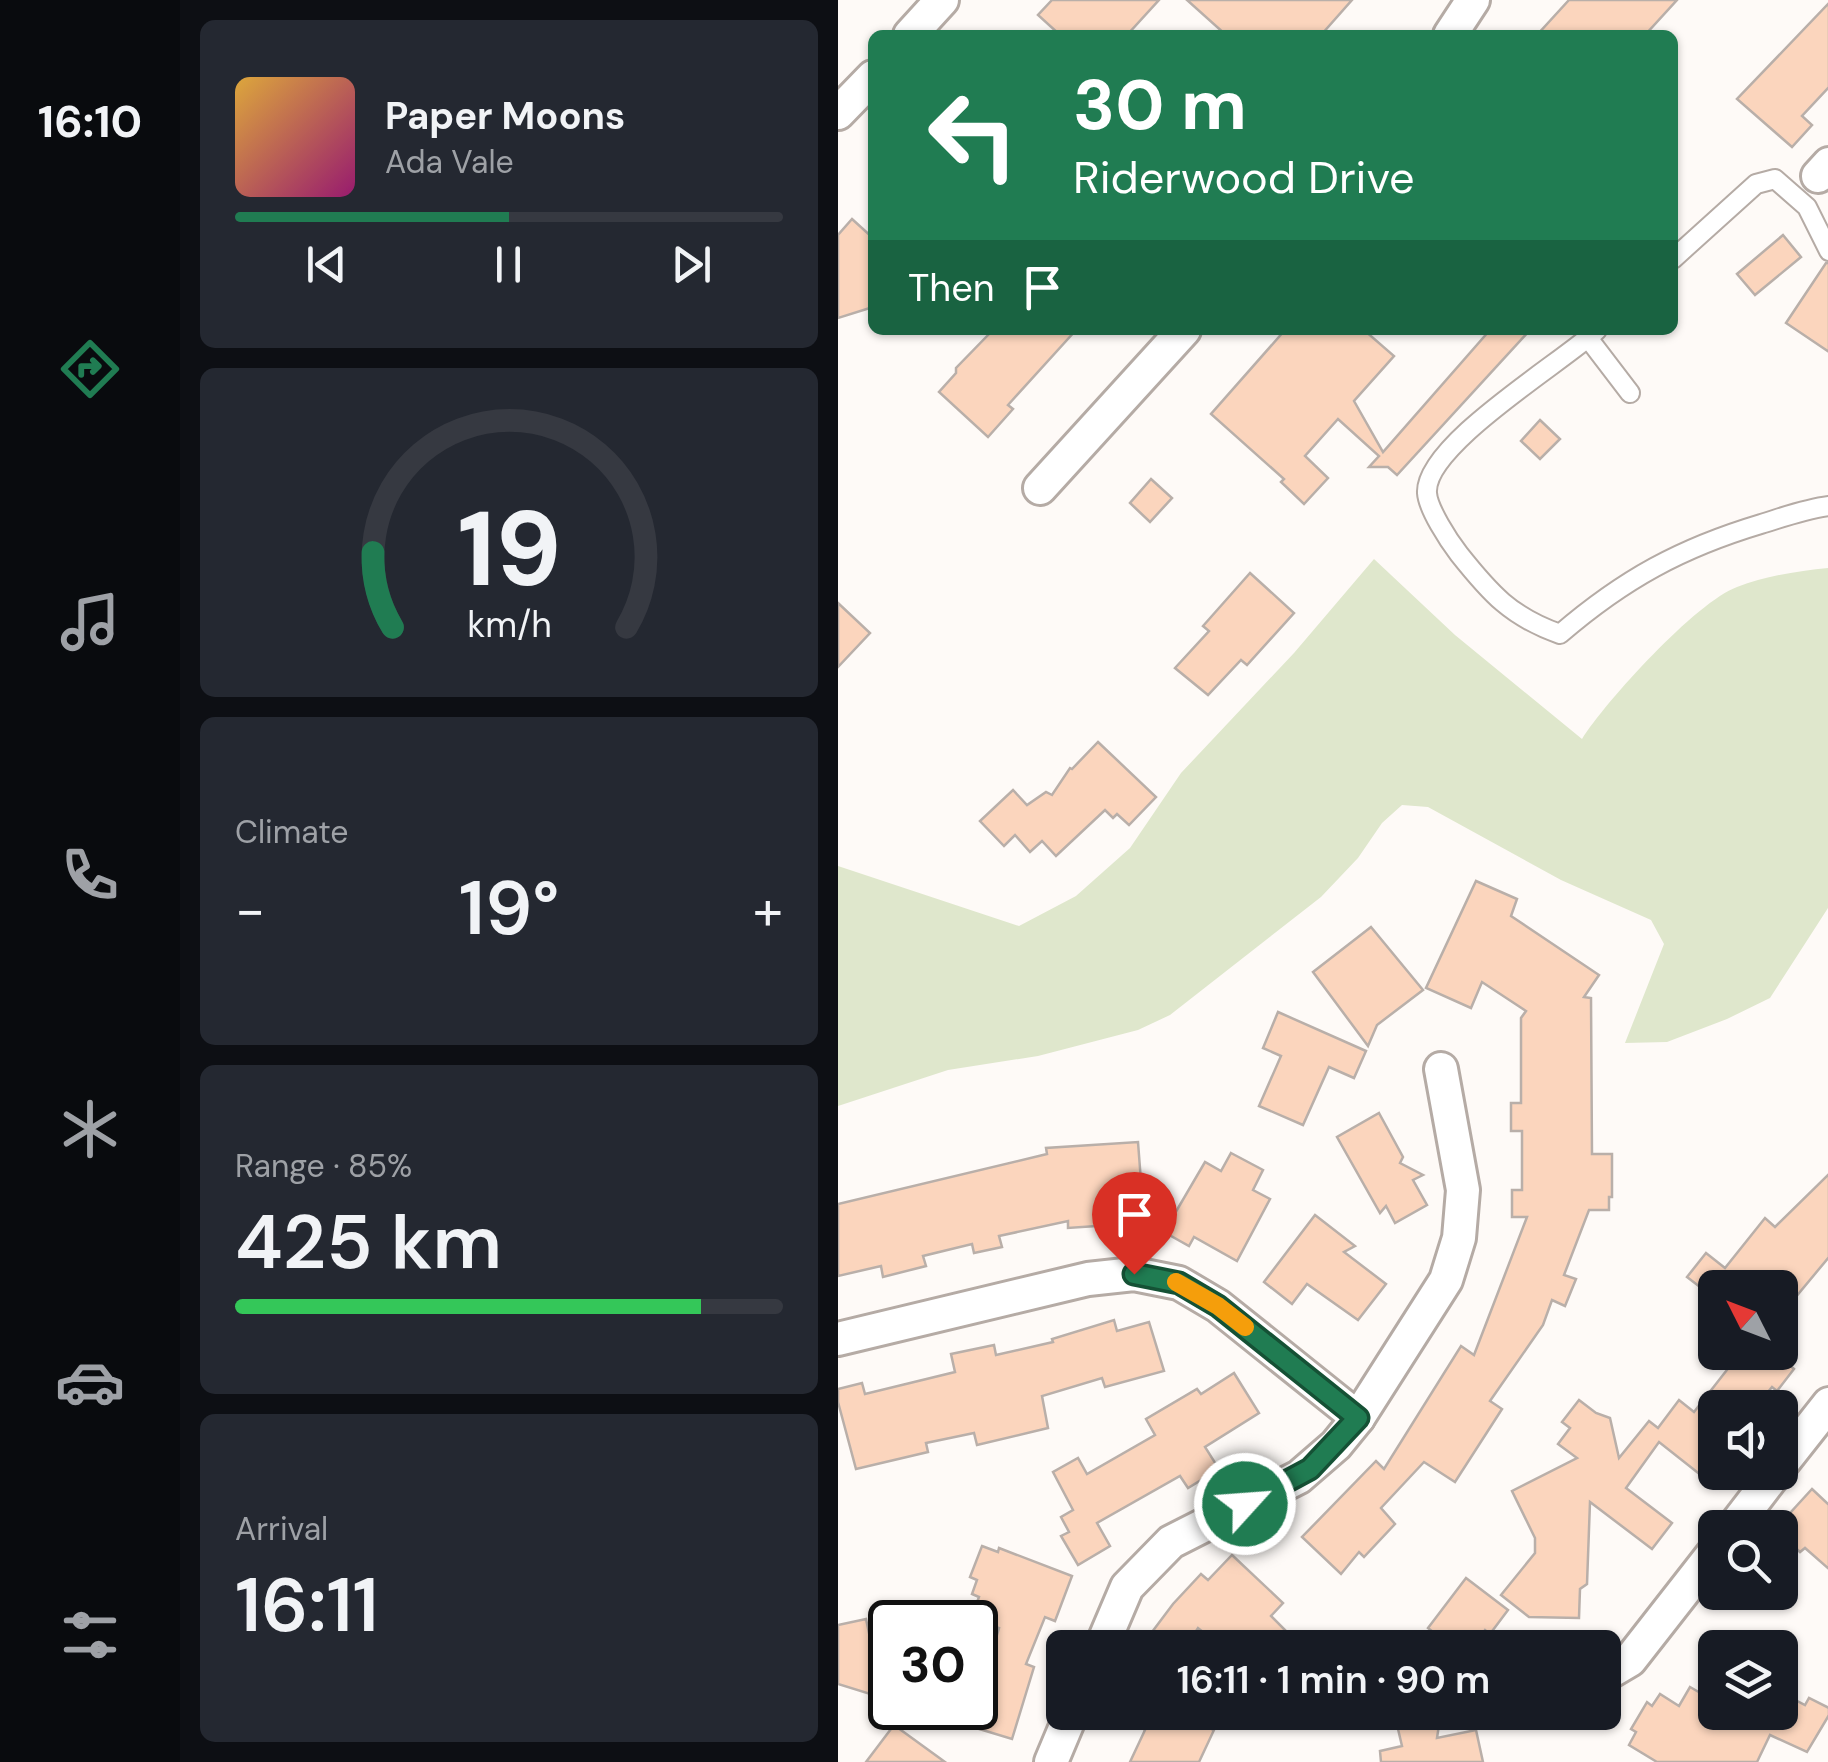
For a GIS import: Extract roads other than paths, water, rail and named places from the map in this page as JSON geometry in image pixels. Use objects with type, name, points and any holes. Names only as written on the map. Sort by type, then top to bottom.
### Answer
[{"type":"street","points":[[915,30],[942,0]]},
{"type":"street","points":[[1453,30],[1472,0]]},
{"type":"street","points":[[838,113],[868,82]]},
{"type":"street","points":[[1040,488],[1179,335]]},
{"type":"street","points":[[1109,1630],[1128,1587],[1146,1564],[1191,1530],[1299,1477],[1336,1445],[1358,1418],[1446,1280],[1459,1238],[1463,1190],[1440,1069]]},
{"type":"street","points":[[838,1339],[1088,1279],[1134,1274],[1179,1283],[1218,1306],[1358,1418]]},
{"type":"street","points":[[1798,1443],[1828,1404]]},
{"type":"street","points":[[1747,1510],[1762,1490]]},
{"type":"street","points":[[1621,1665],[1630,1660],[1698,1573]]},
{"type":"street","points":[[1051,1762],[1064,1730]]},
{"type":"lane","points":[[1678,254],[1756,184],[1775,178],[1807,207],[1828,250]]},
{"type":"lane","points":[[1592,335],[1506,398],[1453,446],[1430,474],[1426,494],[1447,539],[1494,598],[1539,627],[1560,634],[1654,565],[1705,541],[1828,506]]},
{"type":"lane","points":[[1594,335],[1630,393]]}]
